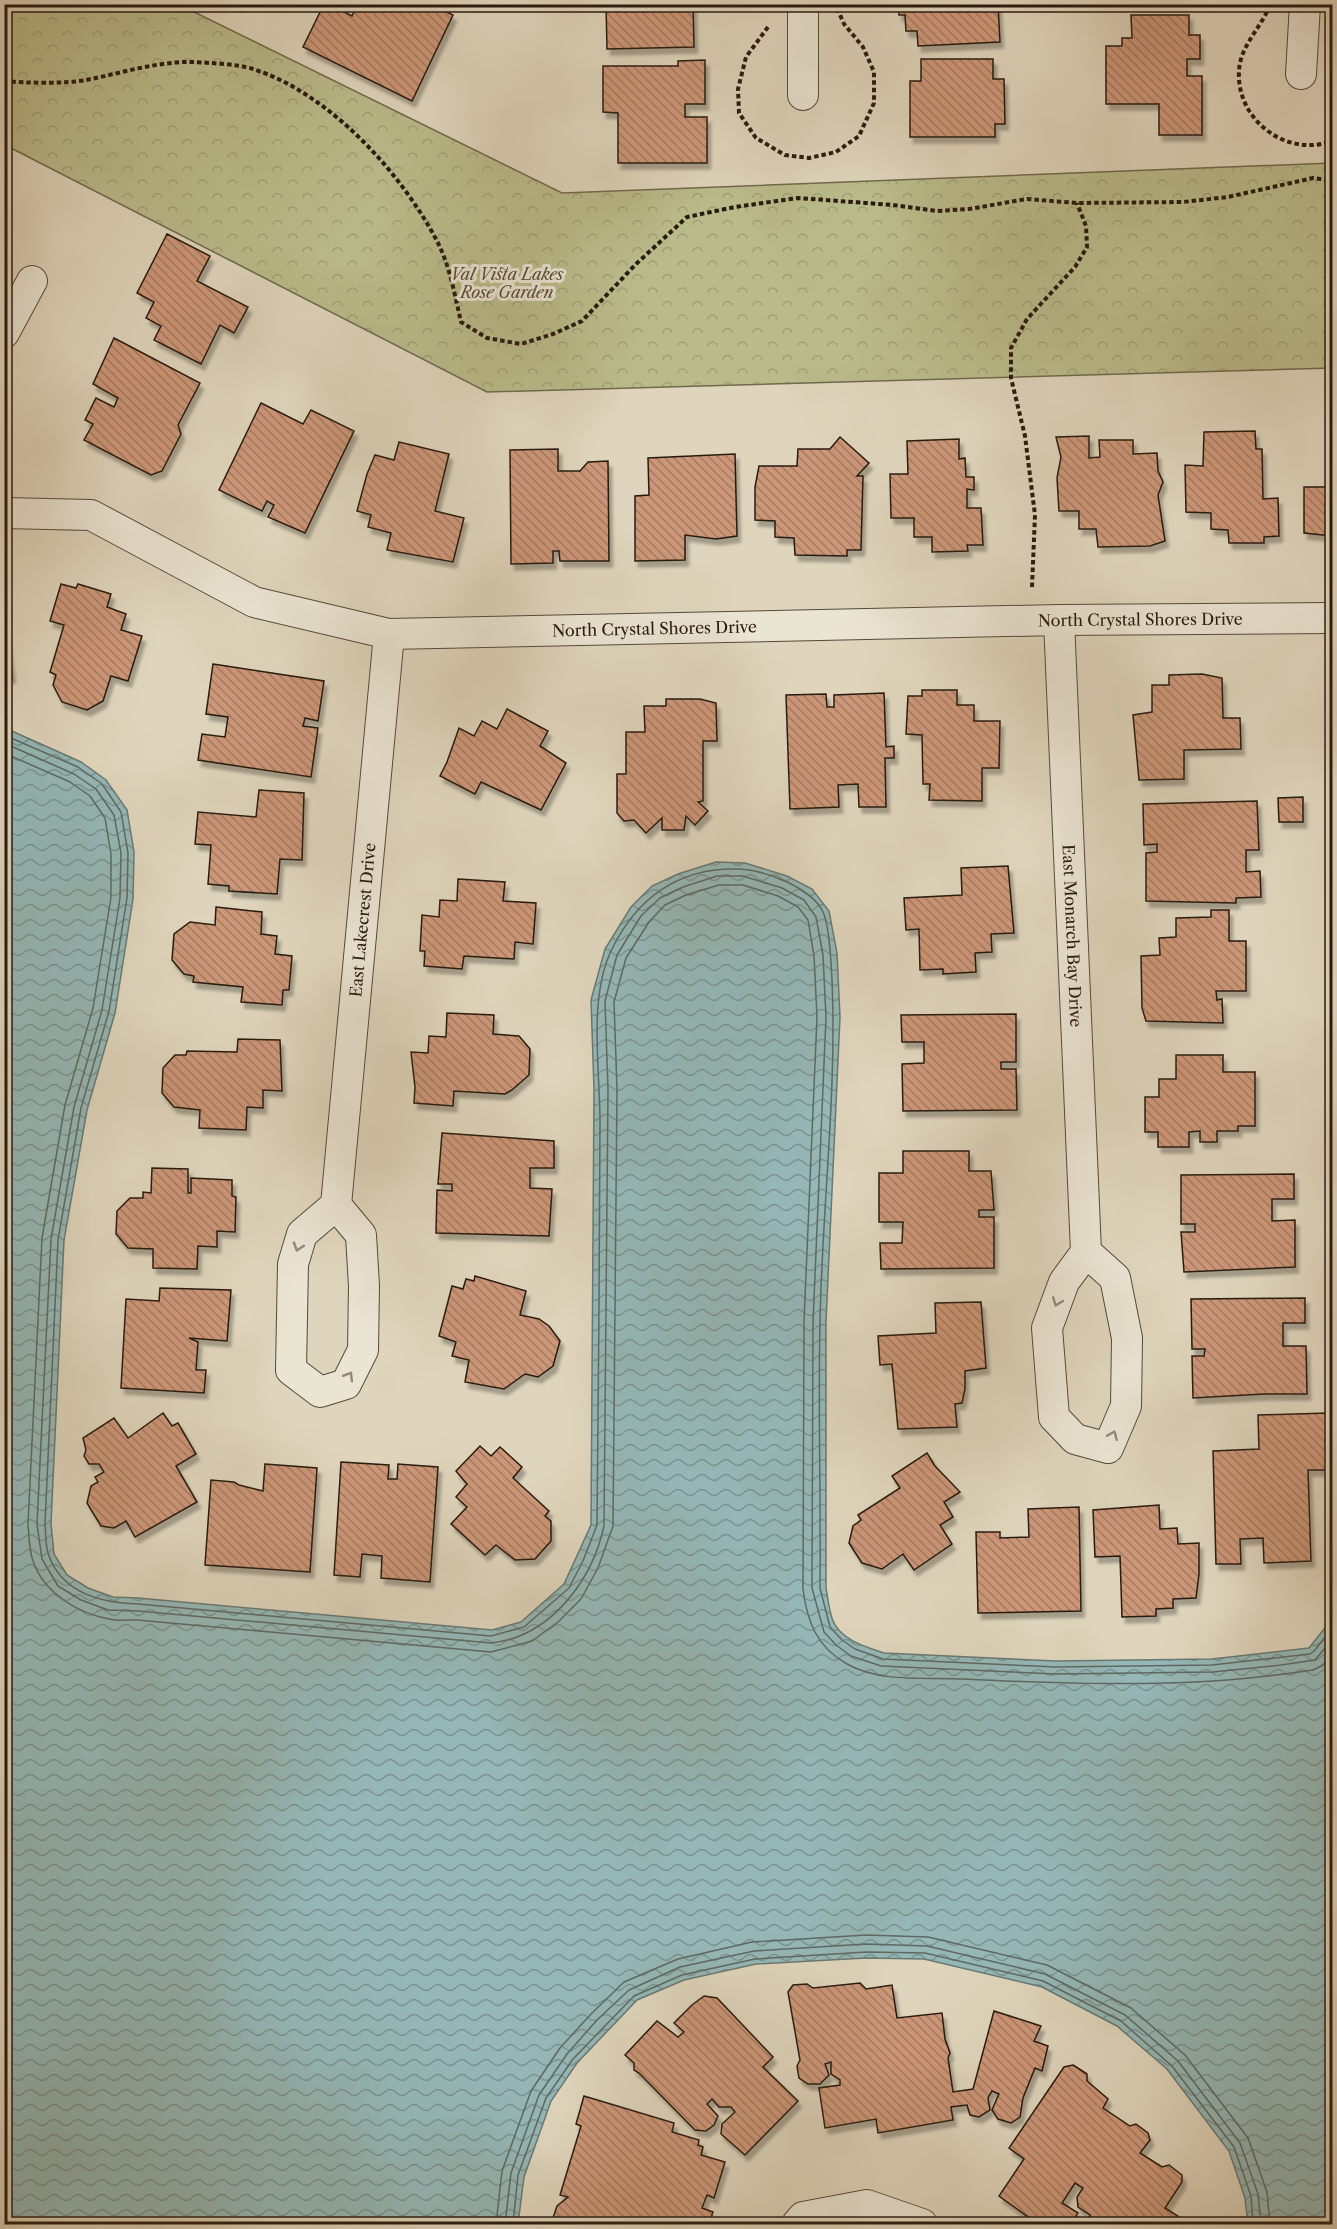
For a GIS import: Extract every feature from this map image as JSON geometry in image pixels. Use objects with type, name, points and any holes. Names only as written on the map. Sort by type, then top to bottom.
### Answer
[{"type":"street","points":[[803,95],[804,4]]},
{"type":"street","points":[[1301,74],[1305,4]]},
{"type":"street","points":[[4,333],[32,281]]},
{"type":"street","name":"North Crystal Shores Drive","points":[[4,513],[91,515],[254,602],[388,634],[1045,621],[1332,618]]},
{"type":"street","name":"East Monarch Bay Drive","points":[[1045,621],[1086,1252]]},
{"type":"street","name":"East Lakecrest Drive","points":[[336,1205],[388,634]]},
{"type":"street","points":[[336,1205],[361,1235],[364,1286],[363,1350],[346,1384],[320,1392],[291,1370],[293,1264],[302,1234],[336,1205]]},
{"type":"street","points":[[1086,1252],[1115,1278],[1127,1338],[1126,1406],[1108,1448],[1075,1439],[1054,1417],[1047,1328],[1065,1282],[1086,1252]]},
{"type":"street","points":[[797,2224],[803,2217],[867,2205],[922,2224]]},
{"type":"path","points":[[218,4],[228,9],[252,11],[269,4]]},
{"type":"path","points":[[1270,4],[1243,51],[1239,71],[1240,92],[1253,119],[1273,136],[1304,145],[1332,141]]},
{"type":"path","points":[[4,81],[83,81],[149,66],[193,62],[252,68],[306,93],[344,124],[400,182],[438,244],[461,322],[487,338],[521,344],[553,334],[582,321],[636,264],[687,217],[735,207],[798,198],[937,210],[969,209],[1028,199],[1077,203],[1183,202],[1228,197],[1313,178],[1332,181]]},
{"type":"path","points":[[1045,621],[1035,515],[1024,436],[1011,378],[1011,348],[1027,319],[1075,267],[1087,247],[1086,226],[1077,203]]},
{"type":"green space","name":"Val Vista Lakes Rose Garden","points":[[4,5],[180,5],[562,193],[1332,163],[1332,368],[487,392],[5,145]]},
{"type":"water","points":[[5,728],[81,762],[106,780],[127,810],[134,852],[133,899],[115,1013],[87,1110],[64,1240],[51,1524],[54,1554],[67,1575],[88,1588],[113,1597],[492,1630],[521,1622],[564,1584],[591,1525],[594,1089],[591,1000],[605,949],[631,907],[652,886],[678,874],[716,862],[745,863],[787,876],[812,889],[829,911],[837,953],[840,1017],[826,1322],[826,1588],[833,1621],[848,1638],[884,1653],[1056,1661],[1212,1659],[1309,1648],[1332,1619],[1332,2224],[1248,2224],[1245,2198],[1229,2151],[1167,2069],[1117,2026],[1042,1987],[924,1959],[866,1958],[756,1964],[684,1980],[637,2000],[577,2063],[551,2101],[524,2177],[518,2224],[5,2224]]},
{"type":"building","points":[[324,4],[329,4],[352,16],[355,9],[348,4],[431,4],[453,15],[412,101],[303,47]]},
{"type":"building","points":[[606,4],[693,4],[694,47],[607,49]]},
{"type":"building","points":[[899,4],[998,4],[1000,42],[918,46],[917,31],[906,31],[905,15],[899,15]]},
{"type":"building","points":[[1131,15],[1189,15],[1189,35],[1200,35],[1200,59],[1187,59],[1187,76],[1202,76],[1202,135],[1159,135],[1159,104],[1106,104],[1106,46],[1122,46],[1122,38],[1132,38]]},
{"type":"building","points":[[921,59],[993,59],[993,79],[1004,79],[1005,124],[995,124],[995,137],[910,137],[910,81],[921,81]]},
{"type":"building","points":[[705,60],[705,104],[685,104],[685,117],[707,117],[707,163],[618,163],[618,113],[603,112],[603,66],[678,66],[678,61]]},
{"type":"building","points":[[167,234],[210,256],[197,281],[248,307],[234,333],[220,325],[201,364],[154,340],[161,326],[146,318],[154,302],[137,293]]},
{"type":"building","points":[[114,338],[200,383],[178,425],[181,434],[162,471],[151,475],[84,440],[93,424],[85,420],[96,398],[114,407],[118,398],[93,384]]},
{"type":"building","points":[[261,403],[303,424],[311,410],[354,431],[305,533],[268,517],[274,505],[267,501],[262,511],[219,490]]},
{"type":"building","points":[[1329,428],[1332,428],[1332,536],[1304,533],[1304,487],[1329,487]]},
{"type":"building","points":[[1255,431],[1256,449],[1262,449],[1263,499],[1278,498],[1279,536],[1264,537],[1264,543],[1229,543],[1228,530],[1211,529],[1211,513],[1186,512],[1185,465],[1203,466],[1204,432]]},
{"type":"building","points":[[1089,436],[1089,458],[1100,457],[1099,440],[1133,440],[1133,454],[1157,453],[1158,471],[1163,482],[1158,495],[1165,541],[1150,546],[1098,547],[1096,529],[1079,529],[1079,511],[1059,511],[1057,478],[1061,457],[1056,437]]},
{"type":"building","points":[[840,437],[869,463],[857,476],[863,476],[861,550],[847,550],[847,556],[795,555],[794,538],[775,537],[775,521],[755,520],[755,487],[759,466],[797,466],[798,449],[830,449]]},
{"type":"building","points":[[959,439],[959,459],[965,458],[966,477],[974,477],[974,490],[967,489],[967,508],[981,508],[983,545],[967,545],[968,551],[932,552],[932,537],[914,537],[914,518],[891,518],[890,474],[908,474],[907,441]]},
{"type":"building","points":[[399,442],[449,454],[435,511],[464,518],[453,562],[387,550],[391,533],[368,527],[371,515],[357,511],[367,474],[375,455],[394,460]]},
{"type":"building","points":[[558,449],[558,471],[580,471],[588,462],[608,461],[609,561],[560,561],[559,551],[553,551],[553,563],[511,564],[510,450]]},
{"type":"building","points":[[735,454],[737,536],[716,539],[685,535],[685,560],[635,561],[635,496],[649,495],[648,458]]},
{"type":"building","points":[[61,584],[76,588],[78,584],[111,594],[107,607],[126,614],[121,630],[142,636],[128,681],[111,676],[103,701],[87,710],[62,702],[53,685],[56,675],[50,672],[64,625],[50,621]]},
{"type":"building","points":[[4,619],[12,677],[4,678]]},
{"type":"building","points":[[213,664],[324,681],[318,721],[305,718],[303,726],[318,728],[311,777],[198,760],[202,734],[225,737],[228,717],[206,714]]},
{"type":"building","points":[[1202,674],[1222,678],[1223,718],[1240,718],[1241,749],[1184,750],[1184,779],[1139,780],[1133,715],[1152,712],[1152,685],[1169,685],[1169,675]]},
{"type":"building","points":[[922,690],[957,690],[957,705],[974,705],[974,721],[1000,721],[999,768],[982,768],[982,801],[929,800],[930,784],[923,784],[922,735],[906,734],[908,696],[922,696]]},
{"type":"building","points":[[884,693],[886,747],[894,746],[894,758],[885,758],[886,807],[859,807],[858,784],[838,785],[839,807],[790,809],[786,695],[826,694],[827,707],[834,707],[834,695]]},
{"type":"building","points":[[666,699],[700,699],[716,703],[717,741],[703,741],[703,801],[698,802],[708,811],[695,825],[686,816],[684,830],[662,830],[662,818],[646,833],[634,820],[624,821],[617,813],[617,774],[626,774],[626,732],[645,732],[644,706],[666,706]]},
{"type":"building","points":[[507,709],[548,731],[540,746],[566,763],[541,810],[481,782],[475,794],[440,776],[459,728],[474,736],[482,721],[497,729]]},
{"type":"building","points":[[259,790],[304,793],[302,860],[280,859],[277,894],[229,891],[229,886],[208,884],[211,845],[195,844],[198,812],[256,817]]},
{"type":"building","points":[[1303,797],[1303,822],[1279,822],[1278,798]]},
{"type":"building","points":[[1257,801],[1259,850],[1246,850],[1246,872],[1260,871],[1261,897],[1236,898],[1236,903],[1146,901],[1146,853],[1157,852],[1157,844],[1144,845],[1143,804]]},
{"type":"building","points":[[1008,866],[1014,933],[991,934],[992,952],[975,953],[976,972],[943,974],[943,969],[920,970],[919,929],[906,930],[904,898],[962,895],[961,868]]},
{"type":"building","points":[[458,879],[505,882],[503,901],[536,903],[533,944],[515,942],[514,959],[464,956],[462,969],[424,966],[425,951],[420,951],[422,915],[439,917],[440,900],[457,901]]},
{"type":"building","points":[[216,907],[262,912],[261,934],[277,936],[275,954],[292,956],[289,990],[283,990],[282,1005],[241,1002],[243,987],[193,982],[194,976],[184,974],[172,960],[174,934],[190,922],[215,925]]},
{"type":"building","points":[[1211,910],[1229,910],[1229,941],[1246,941],[1246,991],[1216,991],[1217,1000],[1222,999],[1223,1023],[1146,1021],[1142,1008],[1141,956],[1160,955],[1159,938],[1176,937],[1176,918],[1211,917]]},
{"type":"building","points":[[447,1013],[494,1015],[493,1034],[519,1036],[530,1049],[529,1075],[505,1094],[454,1091],[453,1106],[414,1103],[415,1087],[411,1052],[428,1053],[429,1036],[446,1037]]},
{"type":"building","points":[[1016,1014],[1016,1062],[1001,1062],[1001,1069],[1016,1069],[1017,1110],[903,1111],[902,1064],[924,1063],[924,1042],[902,1042],[901,1015]]},
{"type":"building","points":[[238,1039],[280,1040],[282,1091],[263,1090],[263,1108],[247,1107],[246,1130],[199,1128],[200,1110],[174,1107],[162,1093],[163,1068],[175,1055],[186,1055],[187,1051],[237,1052]]},
{"type":"building","points":[[1176,1055],[1223,1055],[1223,1072],[1255,1072],[1255,1126],[1238,1126],[1238,1131],[1217,1131],[1217,1142],[1200,1142],[1200,1131],[1189,1132],[1189,1147],[1158,1147],[1158,1132],[1145,1132],[1145,1097],[1159,1097],[1159,1079],[1176,1079]]},
{"type":"building","points":[[442,1133],[554,1141],[554,1168],[530,1168],[530,1188],[552,1189],[549,1236],[436,1233],[437,1190],[452,1191],[452,1184],[438,1184]]},
{"type":"building","points":[[903,1151],[969,1151],[969,1171],[991,1171],[994,1210],[979,1210],[979,1217],[994,1217],[994,1268],[881,1269],[880,1243],[902,1243],[903,1222],[879,1222],[879,1173],[903,1173]]},
{"type":"building","points":[[152,1168],[188,1169],[188,1193],[191,1193],[191,1178],[232,1180],[232,1196],[236,1197],[235,1232],[217,1231],[217,1247],[198,1246],[197,1269],[153,1268],[153,1249],[128,1248],[116,1234],[117,1211],[130,1198],[143,1198],[143,1192],[151,1193]]},
{"type":"building","points":[[1294,1174],[1294,1199],[1272,1199],[1272,1221],[1295,1220],[1295,1267],[1184,1272],[1181,1232],[1195,1232],[1195,1224],[1181,1224],[1181,1175]]},
{"type":"building","points":[[475,1276],[526,1291],[520,1315],[539,1319],[549,1326],[560,1341],[553,1366],[538,1377],[525,1374],[504,1389],[465,1382],[469,1360],[452,1356],[456,1342],[439,1336],[452,1286],[463,1289],[466,1279],[474,1281]]},
{"type":"building","points":[[160,1288],[231,1290],[227,1341],[189,1338],[198,1342],[196,1370],[206,1370],[204,1393],[121,1388],[126,1299],[159,1301]]},
{"type":"building","points":[[1305,1298],[1305,1323],[1283,1323],[1283,1346],[1306,1346],[1307,1394],[1193,1398],[1192,1356],[1204,1356],[1205,1349],[1192,1349],[1191,1299]]},
{"type":"building","points":[[981,1302],[986,1368],[965,1371],[962,1403],[955,1404],[957,1427],[898,1429],[892,1364],[880,1365],[878,1336],[936,1333],[935,1303]]},
{"type":"building","points":[[163,1413],[172,1426],[178,1423],[196,1454],[176,1466],[197,1502],[135,1537],[126,1521],[114,1528],[101,1526],[87,1503],[91,1486],[98,1482],[95,1477],[104,1472],[99,1464],[89,1464],[84,1456],[86,1450],[83,1438],[114,1418],[128,1438]]},
{"type":"building","points":[[1329,1413],[1331,1470],[1308,1470],[1311,1561],[1264,1563],[1263,1538],[1240,1539],[1241,1564],[1216,1564],[1213,1451],[1259,1449],[1258,1415]]},
{"type":"building","points":[[480,1446],[491,1456],[500,1447],[522,1467],[513,1478],[549,1511],[545,1516],[551,1521],[551,1541],[535,1559],[515,1560],[496,1545],[485,1555],[451,1524],[467,1507],[456,1497],[467,1484],[456,1471]]},
{"type":"building","points":[[927,1453],[935,1466],[960,1492],[944,1502],[953,1517],[940,1525],[952,1544],[914,1570],[903,1554],[882,1569],[862,1563],[849,1543],[853,1526],[861,1520],[858,1515],[900,1488],[892,1476]]},
{"type":"building","points":[[341,1462],[389,1465],[388,1479],[397,1479],[398,1464],[438,1467],[430,1582],[381,1578],[382,1556],[362,1554],[360,1577],[334,1575]]},
{"type":"building","points":[[265,1464],[317,1468],[310,1572],[205,1565],[211,1480],[234,1482],[263,1491]]},
{"type":"building","points":[[1159,1505],[1160,1529],[1177,1528],[1178,1544],[1199,1543],[1196,1598],[1173,1599],[1173,1608],[1156,1609],[1156,1616],[1122,1617],[1120,1556],[1095,1557],[1093,1510]]},
{"type":"building","points":[[1079,1507],[1081,1611],[978,1613],[976,1532],[1000,1532],[1000,1538],[1029,1537],[1028,1509]]},
{"type":"building","points":[[860,1983],[866,1989],[892,1985],[897,2018],[942,2013],[945,2039],[950,2053],[948,2058],[953,2092],[973,2089],[994,2011],[1041,2026],[1034,2041],[1048,2046],[1042,2071],[1035,2068],[1023,2098],[1020,2117],[1011,2123],[998,2119],[992,2110],[999,2094],[992,2091],[988,2098],[990,2110],[979,2117],[970,2115],[967,2105],[951,2107],[953,2120],[878,2133],[876,2119],[825,2128],[819,2088],[840,2085],[840,2080],[831,2074],[831,2062],[825,2064],[829,2075],[820,2084],[808,2084],[799,2078],[797,2066],[800,2060],[788,1992],[793,1985],[807,1984],[813,1988]]},
{"type":"building","points":[[704,1996],[717,1998],[773,2057],[763,2067],[798,2101],[745,2155],[721,2134],[722,2124],[735,2112],[731,2107],[719,2107],[712,2099],[707,2104],[718,2116],[714,2125],[706,2131],[695,2130],[634,2070],[634,2063],[625,2055],[657,2021],[678,2037],[684,2032],[674,2023]]},
{"type":"building","points":[[1073,2065],[1087,2074],[1087,2081],[1108,2099],[1103,2108],[1130,2126],[1136,2124],[1148,2133],[1150,2140],[1140,2153],[1162,2167],[1169,2165],[1182,2175],[1182,2182],[1165,2208],[1187,2222],[1195,2220],[1201,2224],[1086,2224],[1090,2215],[1078,2207],[1077,2197],[1083,2188],[1075,2183],[1062,2203],[1078,2213],[1070,2224],[1027,2224],[1024,2222],[1028,2217],[999,2196],[1024,2159],[1009,2148],[1064,2067]]},
{"type":"building","points":[[584,2096],[674,2123],[672,2132],[699,2140],[698,2145],[703,2147],[701,2155],[725,2162],[714,2198],[707,2195],[702,2208],[713,2212],[709,2224],[551,2224],[557,2206],[568,2197],[560,2195],[581,2126],[576,2124]]}]
